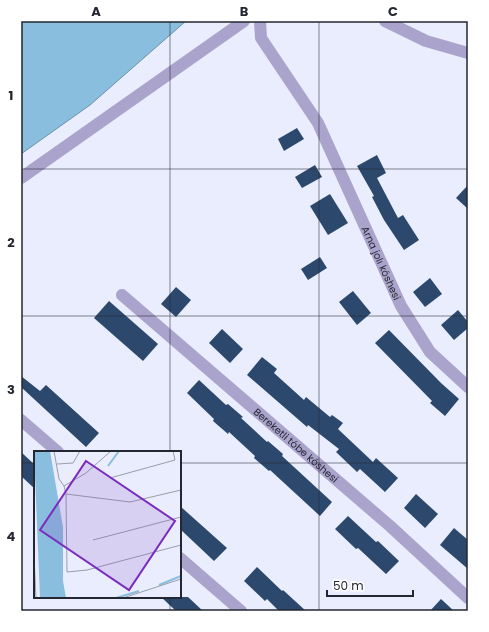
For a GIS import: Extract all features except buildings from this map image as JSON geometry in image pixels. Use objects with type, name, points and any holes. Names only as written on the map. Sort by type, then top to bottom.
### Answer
[{"type":"street","points":[[21,178],[244,21]]},
{"type":"street","name":"Arna jolı kóshesi","points":[[260,21],[261,38],[318,123],[401,306],[430,352],[468,387]]},
{"type":"street","points":[[385,21],[426,41],[468,53]]},
{"type":"street","name":"Bereketli tóbe kóshesi","points":[[122,295],[390,526],[468,598]]},
{"type":"street","points":[[21,420],[57,451]]},
{"type":"street","points":[[181,559],[241,611]]},
{"type":"water","points":[[21,21],[186,21],[90,105],[21,154]]}]
